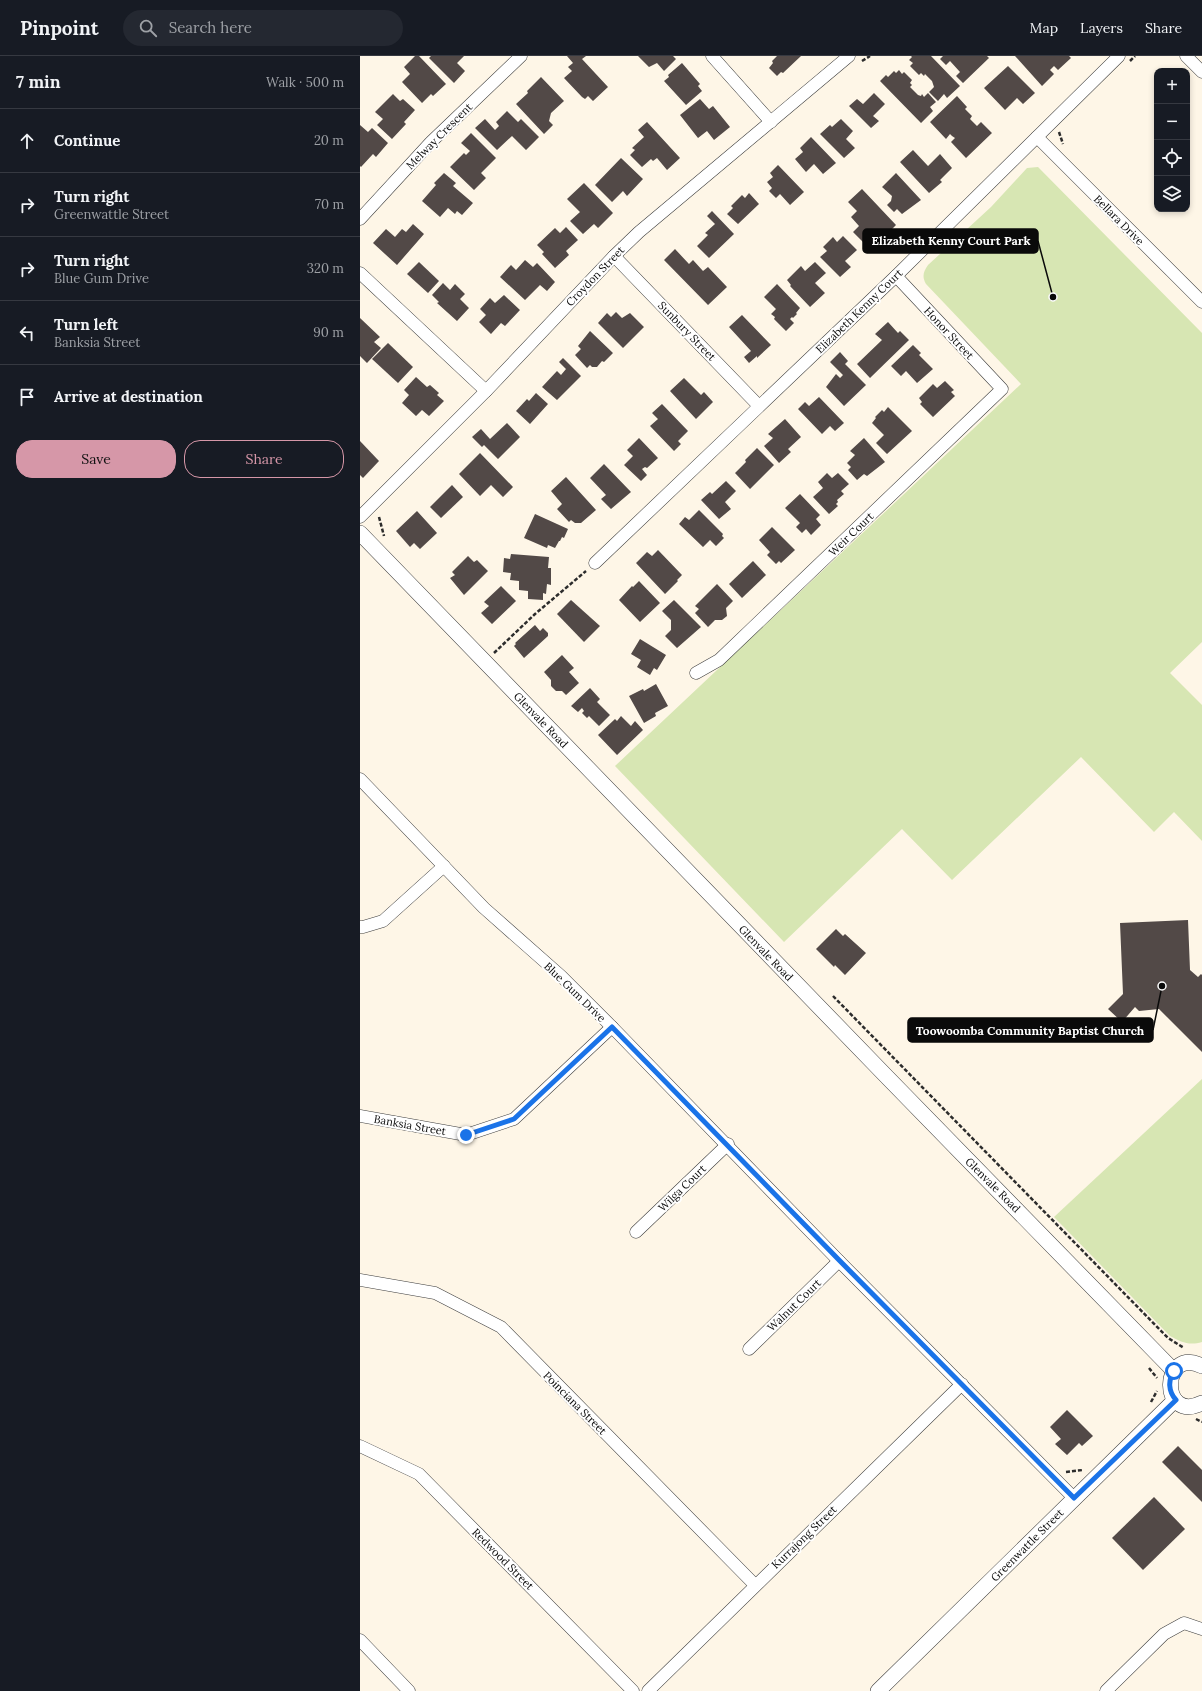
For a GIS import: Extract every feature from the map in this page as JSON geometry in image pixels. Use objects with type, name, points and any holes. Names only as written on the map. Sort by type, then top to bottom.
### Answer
[{"type":"street","name":"Melway Crescent","points":[[360,219],[431,142],[521,56]]},
{"type":"street","points":[[712,56],[771,122]]},
{"type":"street","name":"Croydon Street","points":[[360,517],[486,391],[614,256],[639,232],[849,56]]},
{"type":"street","name":"Elizabeth Kenny Court","points":[[595,563],[896,276],[1119,56]]},
{"type":"street","points":[[1186,56],[1202,72]]},
{"type":"street","name":"Bellara Drive","points":[[1037,137],[1202,302]]},
{"type":"street","name":"Sunbury Street","points":[[614,256],[759,406]]},
{"type":"street","points":[[360,273],[486,391]]},
{"type":"street","name":"Honor Street","points":[[896,276],[1002,389]]},
{"type":"street","name":"Weir Court","points":[[696,673],[719,660],[1002,389]]},
{"type":"street","name":"Glenvale Road","points":[[360,533],[1174,1371]]},
{"type":"street","name":"Blue Gum Drive","points":[[360,779],[484,908],[561,976],[612,1027],[1074,1498]]},
{"type":"street","points":[[360,927],[383,921],[444,866]]},
{"type":"street","name":"Banksia Street","points":[[360,1116],[466,1135],[514,1119],[612,1027]]},
{"type":"street","name":"Wilga Court","points":[[636,1232],[728,1144]]},
{"type":"street","name":"Walnut Court","points":[[749,1350],[839,1260]]},
{"type":"street","name":"Poinciana Street","points":[[360,1280],[435,1293],[501,1327],[755,1585]]},
{"type":"street","points":[[1202,1366],[1188,1363],[1181,1366],[1174,1371],[1169,1385],[1171,1393],[1176,1400],[1182,1404],[1190,1406],[1202,1403]]},
{"type":"street","name":"Kurrajong Street","points":[[648,1691],[962,1384]]},
{"type":"street","name":"Greenwattle Street","points":[[878,1691],[1176,1400]]},
{"type":"street","name":"Redwood Street","points":[[360,1446],[419,1474],[633,1691]]},
{"type":"street","points":[[1106,1691],[1164,1634],[1184,1623],[1202,1629]]},
{"type":"street","points":[[360,1640],[409,1691]]},
{"type":"path","points":[[862,61],[870,56]]},
{"type":"path","points":[[369,508],[379,517],[383,534],[387,539]]},
{"type":"path","points":[[494,653],[535,614],[595,563]]},
{"type":"path","points":[[833,996],[1162,1333],[1175,1344]]},
{"type":"path","points":[[1152,1372],[1158,1383]]},
{"type":"path","points":[[1149,1405],[1155,1397],[1159,1387]]},
{"type":"path","points":[[1062,1472],[1082,1471],[1088,1466]]},
{"type":"green space","points":[[1038,167],[1202,333],[1202,642],[1170,673],[1202,705],[1202,841],[1174,812],[1154,832],[1081,757],[952,880],[902,829],[784,942],[615,766],[1021,384],[926,284],[924,274],[928,265],[991,207],[1027,168]]},
{"type":"green space","points":[[1202,1079],[1202,1342],[1189,1343],[1182,1342],[1170,1336],[1054,1217]]},
{"type":"building","points":[[415,56],[419,56],[446,84],[433,96],[431,94],[422,103],[402,82],[410,74],[404,67]]},
{"type":"building","points":[[431,56],[464,56],[457,63],[465,71],[454,83],[429,58]]},
{"type":"building","points":[[567,56],[586,56],[582,59],[608,87],[593,101],[588,96],[585,99],[582,97],[564,78],[572,71],[568,67],[573,63]]},
{"type":"building","points":[[638,56],[673,56],[676,59],[664,71],[657,63],[649,67]]},
{"type":"building","points":[[777,56],[801,56],[783,73],[781,72],[777,76],[769,68],[773,63],[772,61]]},
{"type":"building","points":[[911,56],[931,56],[960,86],[947,98],[944,94],[938,101],[929,92],[934,87],[932,81],[925,74],[924,76],[921,73],[919,75],[910,66],[913,63],[909,60],[912,57]]},
{"type":"building","points":[[943,56],[987,56],[989,58],[963,83],[956,76],[960,72],[950,61],[946,65],[940,59]]},
{"type":"building","points":[[1015,56],[1069,56],[1071,58],[1058,70],[1054,66],[1050,70],[1054,74],[1042,86]]},
{"type":"building","points":[[682,63],[700,84],[698,86],[702,91],[686,105],[664,81],[669,77],[668,75]]},
{"type":"building","points":[[1008,66],[1035,93],[1023,104],[1017,98],[1005,110],[984,88]]},
{"type":"building","points":[[899,70],[902,74],[904,72],[912,80],[910,83],[912,85],[910,87],[918,95],[921,96],[922,94],[924,97],[928,93],[936,102],[930,107],[933,111],[921,123],[880,81],[886,75],[888,77],[894,71],[896,73]]},
{"type":"building","points":[[541,77],[564,101],[551,113],[549,121],[553,125],[544,134],[516,104],[528,93],[527,91]]},
{"type":"building","points":[[874,93],[885,104],[873,116],[879,121],[871,128],[849,106],[857,99],[863,104]]},
{"type":"building","points":[[393,94],[400,101],[403,99],[415,110],[404,122],[406,124],[392,139],[377,125],[383,119],[375,112]]},
{"type":"building","points":[[957,96],[967,107],[965,109],[972,116],[970,119],[977,126],[981,122],[992,133],[966,158],[951,142],[955,138],[950,134],[946,139],[930,122]]},
{"type":"building","points":[[700,99],[709,109],[713,106],[730,127],[714,140],[707,131],[698,138],[680,115]]},
{"type":"building","points":[[507,111],[518,122],[521,119],[539,137],[526,150],[512,136],[497,150],[475,128],[485,119],[495,130],[499,126],[496,122]]},
{"type":"building","points":[[841,119],[853,131],[846,139],[855,148],[844,158],[820,134],[830,125],[832,127]]},
{"type":"building","points":[[647,122],[680,158],[667,170],[657,158],[653,161],[651,159],[642,167],[630,155],[635,150],[632,148],[644,137],[638,130]]},
{"type":"building","points":[[360,125],[368,132],[372,128],[388,143],[376,157],[373,154],[361,167],[360,166]]},
{"type":"building","points":[[471,133],[496,158],[481,173],[486,178],[474,190],[450,167],[464,153],[466,155],[470,151],[461,143]]},
{"type":"building","points":[[811,137],[836,163],[823,174],[814,164],[806,172],[795,159],[803,152],[800,148]]},
{"type":"building","points":[[913,150],[928,166],[940,154],[952,168],[940,180],[942,182],[929,193],[900,162]]},
{"type":"building","points":[[621,158],[643,179],[627,196],[623,191],[612,202],[595,185]]},
{"type":"building","points":[[778,165],[804,192],[790,205],[780,194],[776,198],[769,191],[772,188],[767,182],[773,177],[770,173]]},
{"type":"building","points":[[444,173],[456,183],[453,186],[473,203],[462,215],[457,211],[455,214],[448,208],[440,217],[422,201],[436,185],[434,183]]},
{"type":"building","points":[[896,173],[921,200],[902,214],[897,209],[894,212],[887,205],[891,201],[892,196],[882,187]]},
{"type":"building","points":[[584,183],[613,213],[598,228],[594,224],[583,234],[570,221],[580,212],[567,199]]},
{"type":"building","points":[[862,189],[896,225],[884,237],[882,234],[868,247],[853,232],[859,226],[851,217],[857,211],[848,202]]},
{"type":"building","points":[[749,193],[759,204],[738,224],[727,214],[733,208],[731,206],[742,195],[745,198]]},
{"type":"building","points":[[712,211],[734,234],[709,258],[697,246],[708,235],[705,233],[715,224],[707,216]]},
{"type":"building","points":[[413,224],[424,234],[397,265],[373,243],[386,229],[395,237],[402,229],[406,232]]},
{"type":"building","points":[[566,227],[578,240],[566,251],[569,255],[555,268],[542,254],[544,252],[537,245],[555,228],[560,233]]},
{"type":"building","points":[[843,236],[857,250],[845,261],[851,267],[840,277],[820,257],[827,251],[823,247],[833,237],[837,242]]},
{"type":"building","points":[[675,249],[689,264],[693,260],[703,271],[708,267],[727,287],[708,305],[664,260]]},
{"type":"building","points":[[525,260],[533,267],[537,263],[555,282],[547,291],[540,285],[525,300],[500,277],[511,265],[516,270]]},
{"type":"building","points":[[419,262],[439,281],[428,293],[407,274]]},
{"type":"building","points":[[815,262],[826,273],[815,283],[825,293],[810,307],[790,286],[791,285],[787,280],[801,266],[805,271]]},
{"type":"building","points":[[443,283],[450,290],[455,284],[465,294],[460,299],[469,308],[457,321],[437,303],[439,302],[432,295]]},
{"type":"building","points":[[777,284],[800,308],[796,313],[797,314],[790,319],[794,323],[786,331],[771,314],[776,309],[764,297]]},
{"type":"building","points":[[504,295],[520,310],[505,326],[501,323],[491,334],[479,322],[486,315],[480,309],[490,298],[495,303]]},
{"type":"building","points":[[616,312],[622,318],[630,313],[644,327],[623,348],[598,323],[607,313],[611,317]]},
{"type":"building","points":[[742,315],[771,345],[749,363],[744,357],[751,351],[729,327]]},
{"type":"building","points":[[360,318],[380,337],[374,342],[381,348],[367,363],[360,356]]},
{"type":"building","points":[[888,322],[898,333],[900,331],[909,340],[870,378],[857,364],[882,340],[875,334]]},
{"type":"building","points":[[590,331],[613,353],[604,362],[602,361],[597,367],[592,367],[590,365],[587,368],[575,355],[581,349],[578,346]]},
{"type":"building","points":[[388,343],[413,367],[398,383],[372,359]]},
{"type":"building","points":[[913,345],[921,353],[919,355],[933,369],[917,383],[906,371],[901,376],[891,366]]},
{"type":"building","points":[[840,352],[848,361],[845,364],[866,385],[844,406],[826,387],[836,374],[840,378],[843,375],[830,362]]},
{"type":"building","points":[[563,358],[581,376],[557,400],[542,387],[557,371],[561,375],[566,369],[559,362]]},
{"type":"building","points":[[416,377],[427,387],[430,385],[439,393],[437,395],[444,401],[429,416],[422,410],[416,416],[402,403],[409,395],[404,390]]},
{"type":"building","points":[[684,378],[701,395],[704,392],[713,402],[696,419],[670,391]]},
{"type":"building","points":[[945,381],[954,390],[951,392],[955,396],[933,417],[920,404],[922,402],[919,398],[933,384],[937,388]]},
{"type":"building","points":[[536,393],[548,404],[530,424],[516,411],[527,399],[529,401]]},
{"type":"building","points":[[819,397],[844,423],[835,431],[830,426],[822,434],[798,409],[805,402],[809,406]]},
{"type":"building","points":[[662,404],[688,431],[678,441],[681,444],[674,451],[650,426],[658,419],[652,413]]},
{"type":"building","points":[[888,407],[912,431],[887,454],[876,443],[884,435],[872,423],[876,418],[875,417],[882,410],[884,412]]},
{"type":"building","points":[[785,419],[801,437],[788,449],[791,452],[779,463],[764,446],[773,438],[768,434]]},
{"type":"building","points":[[507,423],[520,437],[498,459],[484,445],[482,447],[472,437],[481,429],[490,439]]},
{"type":"building","points":[[639,438],[658,458],[647,468],[645,467],[642,469],[647,475],[641,481],[624,465],[633,456],[627,450]]},
{"type":"building","points":[[864,438],[885,462],[867,476],[864,474],[857,480],[848,470],[851,467],[847,463],[855,455],[850,451]]},
{"type":"building","points":[[360,441],[379,461],[363,478],[360,475]]},
{"type":"building","points":[[757,448],[774,465],[750,489],[735,473]]},
{"type":"building","points":[[480,453],[513,487],[503,497],[491,485],[480,496],[459,474]]},
{"type":"building","points":[[604,464],[631,492],[611,509],[601,499],[606,495],[590,478]]},
{"type":"building","points":[[827,473],[832,478],[838,473],[849,484],[841,491],[844,494],[837,500],[838,502],[836,504],[838,506],[829,514],[813,497],[823,488],[818,482]]},
{"type":"building","points":[[566,477],[596,510],[581,523],[575,523],[571,520],[569,522],[557,509],[562,504],[551,491]]},
{"type":"building","points":[[726,481],[736,491],[725,502],[731,509],[719,519],[701,500],[710,492],[712,494]]},
{"type":"building","points":[[452,485],[463,497],[441,518],[430,507]]},
{"type":"building","points":[[800,494],[820,515],[816,519],[821,525],[811,535],[806,529],[802,533],[796,527],[800,523],[785,508]]},
{"type":"building","points":[[699,510],[723,534],[722,536],[724,538],[716,546],[710,540],[703,547],[679,524],[685,517],[689,520]]},
{"type":"building","points":[[417,511],[437,533],[420,549],[414,543],[410,547],[396,531]]},
{"type":"building","points":[[535,514],[568,529],[564,538],[562,537],[555,548],[548,545],[547,548],[524,538]]},
{"type":"building","points":[[772,527],[795,550],[781,563],[779,561],[776,564],[767,555],[770,552],[759,540]]},
{"type":"building","points":[[658,550],[682,575],[665,594],[636,563],[647,552],[652,556]]},
{"type":"building","points":[[511,554],[549,557],[548,568],[551,568],[551,585],[547,584],[546,594],[543,593],[543,600],[528,599],[528,591],[519,590],[519,581],[510,580],[511,573],[503,572],[504,558],[510,559]]},
{"type":"building","points":[[468,556],[474,562],[477,560],[488,571],[464,595],[450,578],[455,575],[452,572]]},
{"type":"building","points":[[753,561],[766,575],[742,598],[729,584]]},
{"type":"building","points":[[639,581],[660,603],[640,622],[619,600]]},
{"type":"building","points":[[717,584],[733,601],[726,608],[727,616],[722,620],[715,620],[708,627],[695,613],[699,609],[695,606]]},
{"type":"building","points":[[501,586],[516,601],[492,624],[481,613],[489,606],[484,602]]},
{"type":"building","points":[[571,600],[600,626],[584,642],[557,614]]},
{"type":"building","points":[[674,600],[701,627],[677,648],[665,636],[671,630],[671,620],[662,611]]},
{"type":"building","points":[[535,625],[540,631],[543,628],[548,633],[548,636],[524,658],[514,646],[516,644],[515,643]]},
{"type":"building","points":[[640,639],[666,655],[657,670],[654,668],[650,675],[637,667],[641,660],[631,654]]},
{"type":"building","points":[[562,655],[574,668],[569,672],[579,683],[566,695],[562,691],[556,691],[551,686],[551,680],[544,672]]},
{"type":"building","points":[[656,684],[668,706],[655,713],[656,716],[644,723],[629,696],[643,689],[644,691]]},
{"type":"building","points":[[590,688],[600,699],[597,702],[610,715],[599,726],[589,716],[587,718],[582,713],[584,711],[582,708],[578,712],[571,706]]},
{"type":"building","points":[[621,716],[631,726],[635,721],[643,730],[617,755],[598,735],[615,719],[617,721]]},
{"type":"building","points":[[1188,920],[1190,970],[1198,977],[1201,974],[1202,975],[1202,1052],[1159,1009],[1139,1011],[1135,1007],[1122,1022],[1108,1009],[1123,994],[1120,923]]},
{"type":"building","points":[[836,929],[843,936],[845,934],[866,953],[845,975],[835,965],[834,967],[816,949]]},
{"type":"building","points":[[1067,1410],[1093,1436],[1082,1446],[1079,1443],[1067,1455],[1055,1444],[1061,1439],[1050,1427]]},
{"type":"building","points":[[1178,1446],[1202,1470],[1202,1502],[1162,1462]]},
{"type":"building","points":[[1154,1497],[1185,1529],[1143,1570],[1112,1538]]},
{"type":"place","name":"Elizabeth Kenny Court Park","points":[[1053,297]]},
{"type":"place","name":"Toowoomba Community Baptist Church","points":[[1162,986]]},
{"type":"route","points":[[466,1135],[514,1119],[612,1027],[1074,1498],[1176,1400],[1171,1393],[1169,1385],[1174,1371]]}]
